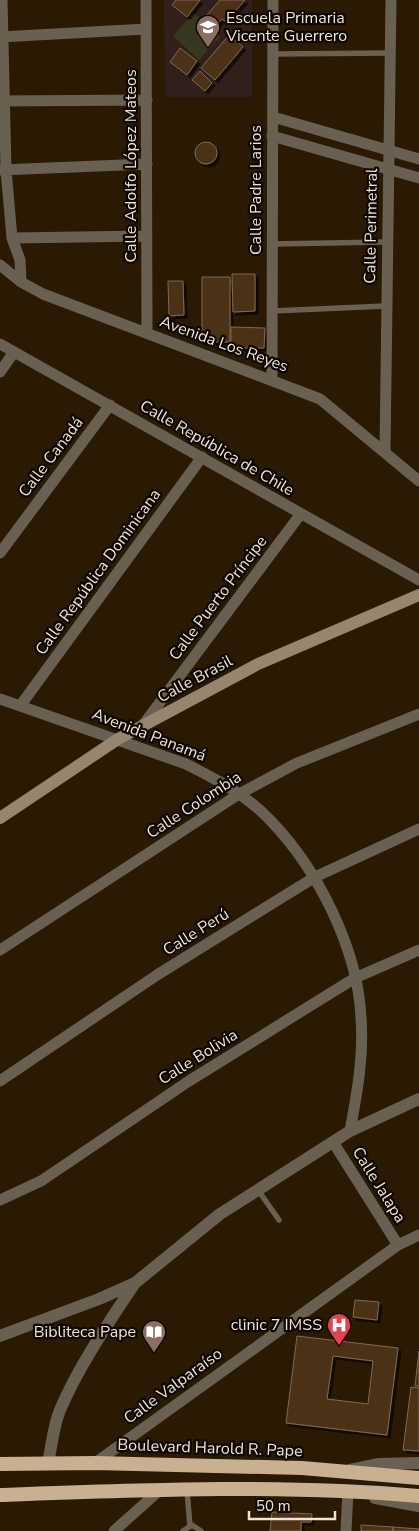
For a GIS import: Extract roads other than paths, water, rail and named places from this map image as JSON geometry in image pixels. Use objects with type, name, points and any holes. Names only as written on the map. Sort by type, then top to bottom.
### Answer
[{"type":"highway","name":"Boulevard Harold R. Pape","points":[[0,1464],[95,1463],[346,1471],[417,1478]]},
{"type":"highway","points":[[0,1495],[161,1489],[348,1490],[417,1499]]},
{"type":"main road","name":"Calle Brasil","points":[[0,818],[118,739],[143,725],[258,664],[419,595]]},
{"type":"street","points":[[2,0],[3,170],[12,238],[20,260],[20,282]]},
{"type":"street","name":"Calle Adolfo López Mateos","points":[[146,0],[147,333]]},
{"type":"street","name":"Calle Padre Larios","points":[[272,379],[273,0]]},
{"type":"street","name":"Calle Perimetral","points":[[385,452],[386,242],[391,0]]},
{"type":"street","points":[[1,37],[146,29]]},
{"type":"street","points":[[2,100],[147,100]]},
{"type":"street","points":[[272,117],[419,159]]},
{"type":"street","points":[[272,136],[419,178]]},
{"type":"street","points":[[3,170],[147,164]]},
{"type":"street","points":[[12,238],[147,236]]},
{"type":"street","name":"Avenida Los Reyes","points":[[0,265],[20,282],[43,294],[272,379],[320,399],[419,481]]},
{"type":"street","name":"Calle República de Chile","points":[[0,344],[419,580]]},
{"type":"street","points":[[0,372],[14,352]]},
{"type":"street","name":"Calle Canadá","points":[[0,553],[110,405]]},
{"type":"street","name":"Calle República Dominicana","points":[[20,706],[202,457]]},
{"type":"street","name":"Calle Puerto Príncipe","points":[[143,725],[300,514]]},
{"type":"street","name":"Avenida Panamá","points":[[0,699],[186,764],[215,778],[239,794],[271,820],[315,877],[335,917],[355,978],[362,1016],[362,1051],[350,1131]]},
{"type":"street","name":"Calle Colombia","points":[[0,950],[239,794],[297,763],[419,714]]},
{"type":"street","name":"Calle Perú","points":[[0,1080],[157,975],[315,877],[419,829]]},
{"type":"street","name":"Calle Bolivia","points":[[0,1200],[40,1181],[189,1081],[355,978],[419,950]]},
{"type":"street","points":[[0,1336],[99,1299],[135,1283],[220,1214],[350,1131],[419,1099]]},
{"type":"street","name":"Calle Jalapa","points":[[333,1142],[398,1245]]},
{"type":"street","name":"Calle Valparaíso","points":[[95,1463],[398,1245],[419,1235]]},
{"type":"street","points":[[48,1463],[60,1411],[115,1312],[135,1283]]},
{"type":"street","points":[[346,1471],[379,1464],[419,1463]]},
{"type":"street","points":[[114,1531],[161,1489]]},
{"type":"street","points":[[346,1531],[348,1490]]},
{"type":"lane","points":[[273,54],[390,53]]},
{"type":"lane","points":[[272,244],[386,242]]},
{"type":"lane","points":[[272,311],[386,306]]},
{"type":"lane","points":[[258,1190],[278,1220]]},
{"type":"lane","points":[[187,1489],[190,1526]]},
{"type":"lane","points":[[183,1531],[194,1525],[201,1531]]},
{"type":"place","name":"Escuela Primaria Vicente Guerrero","points":[[208,48]]},
{"type":"place","name":"clinic 7 IMSS","points":[[339,1346]]},
{"type":"place","name":"Bibliteca Pape","points":[[154,1353]]}]
